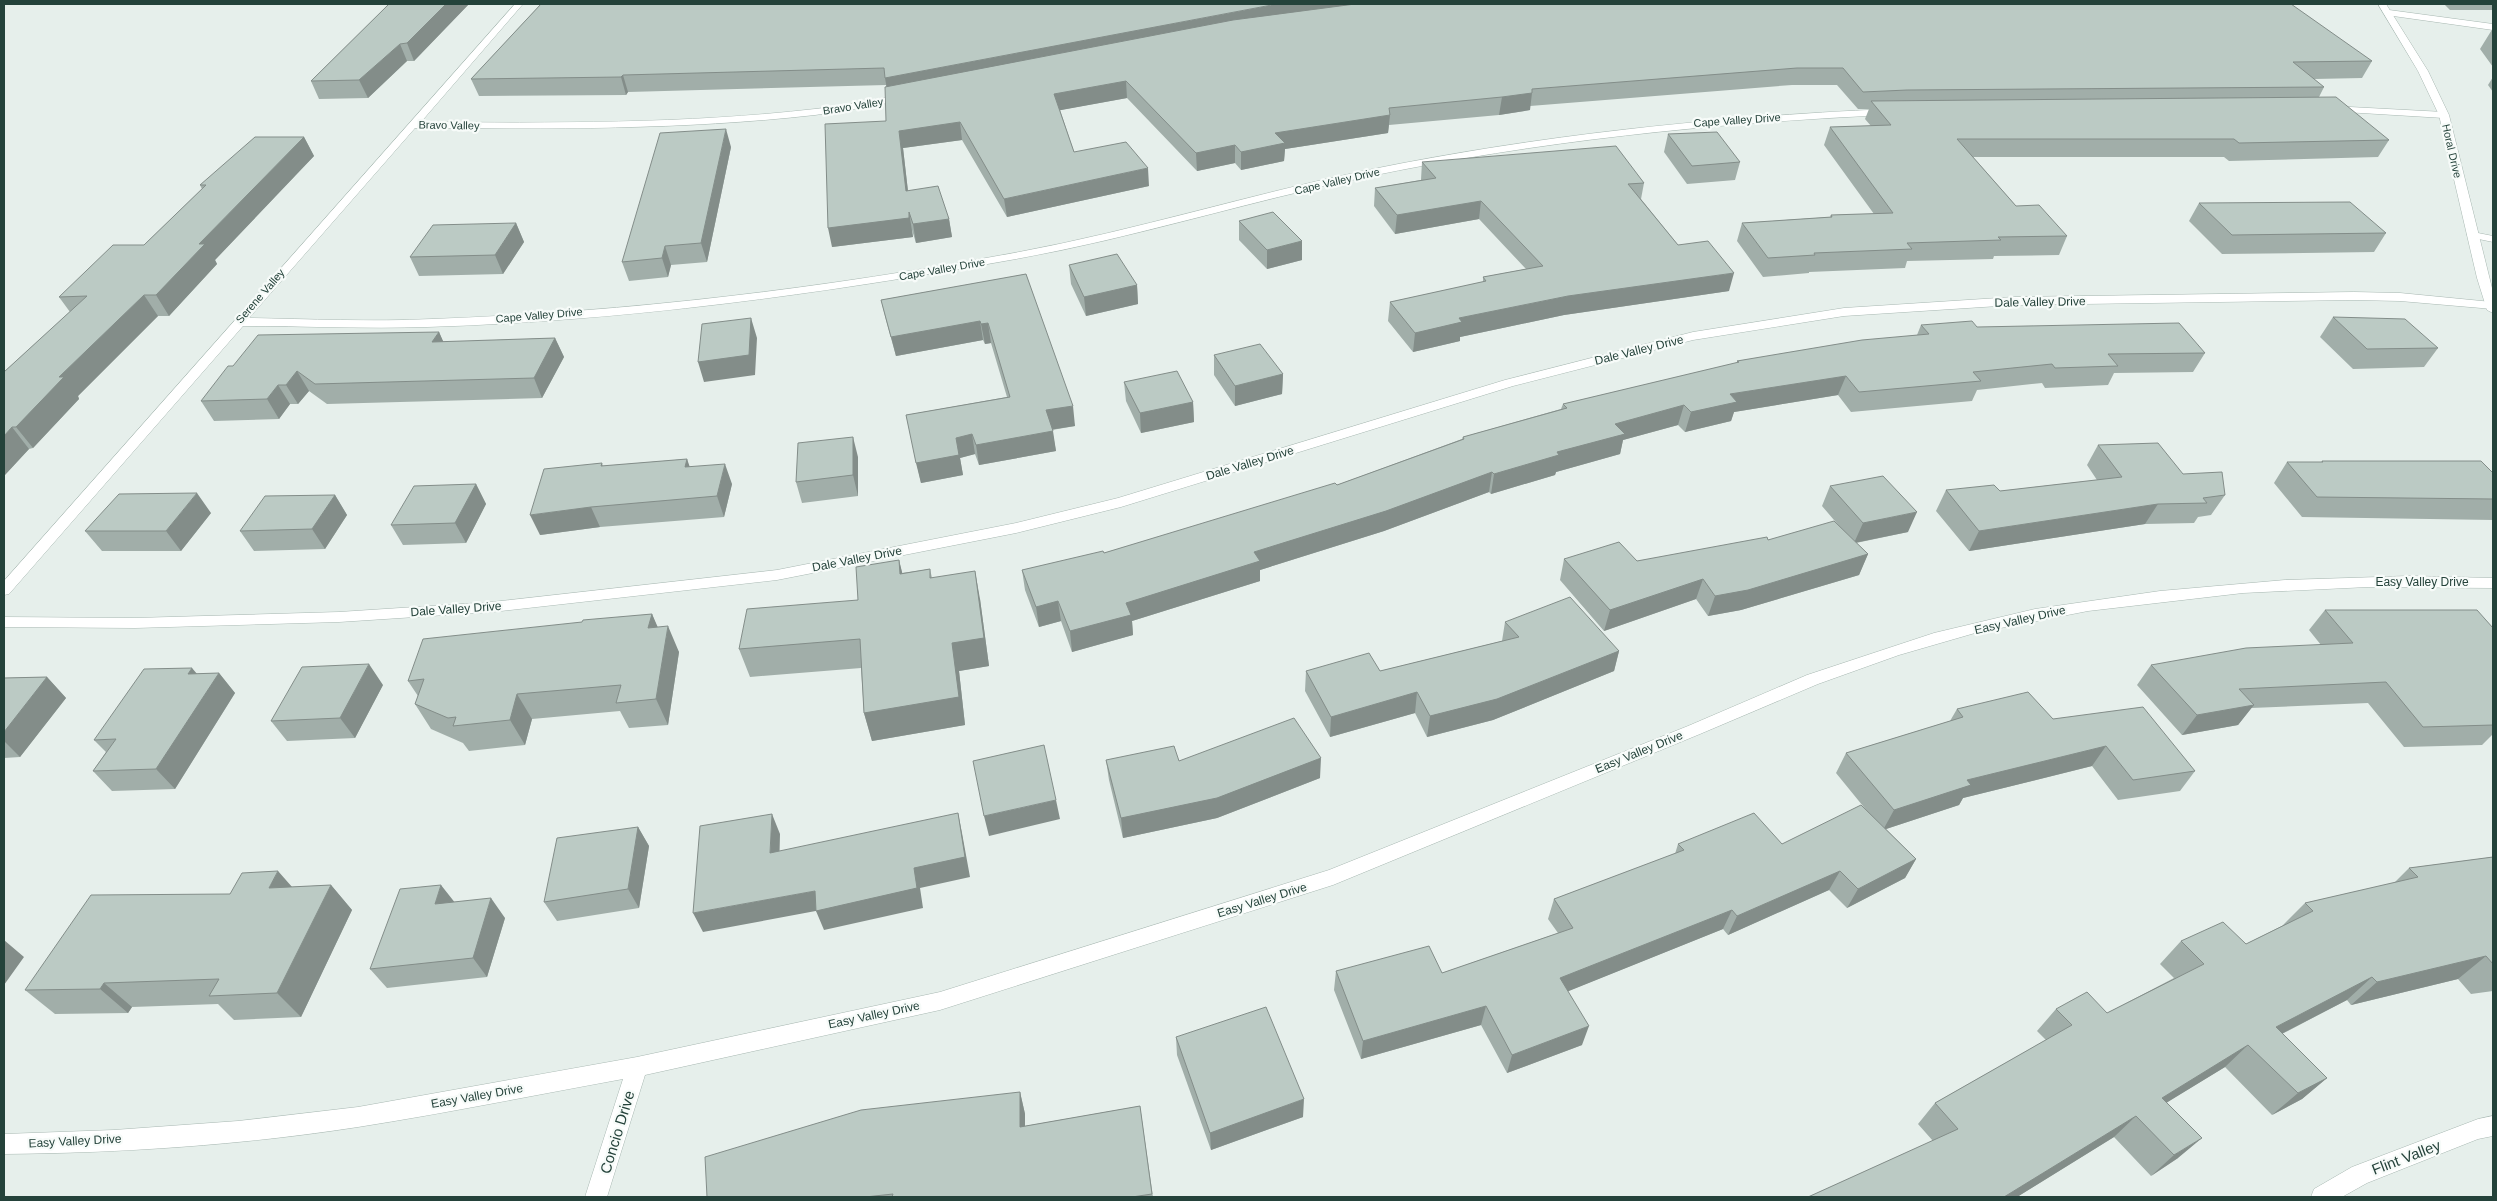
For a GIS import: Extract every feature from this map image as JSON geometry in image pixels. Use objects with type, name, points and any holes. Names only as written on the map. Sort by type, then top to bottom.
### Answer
[{"type":"street","name":"Serene Valley","points":[[4,590],[237,322],[519,4]]},
{"type":"street","name":"Horal Drive","points":[[2382,4],[2423,71],[2444,115],[2472,235],[2493,308]]},
{"type":"street","points":[[2389,13],[2493,27]]},
{"type":"street","name":"Bravo Valley","points":[[412,124],[543,126],[724,120],[816,112],[911,96]]},
{"type":"street","points":[[2318,109],[2357,109],[2444,115]]},
{"type":"street","name":"Cape Valley Drive","points":[[237,322],[452,322],[745,298],[893,277],[1026,254],[1361,175],[1432,161],[1706,122],[1901,112]]},
{"type":"street","points":[[2472,235],[2493,239]]},
{"type":"street","name":"Dale Valley Drive","points":[[4,622],[135,624],[349,616],[492,607],[777,575],[1016,528],[1121,502],[1509,383],[1684,338],[1844,312],[2014,302],[2354,296],[2400,297],[2493,308]]},
{"type":"street","name":"Easy Valley Drive","points":[[4,1144],[114,1140],[219,1132],[358,1117],[637,1067],[940,1000],[1333,878],[1694,730],[1747,705],[1880,655],[2016,618],[2085,605],[2242,587],[2420,580],[2493,583]]},
{"type":"street","name":"Concio Drive","points":[[596,1197],[637,1067]]},
{"type":"street","name":"Flint Valley","points":[[2322,1197],[2360,1175],[2478,1129],[2493,1126]]},
{"type":"building","points":[[389,4],[446,4],[407,43],[400,44],[359,80],[311,81]]},
{"type":"building","points":[[541,4],[1277,4],[885,78],[884,68],[623,75],[621,77],[471,79]]},
{"type":"building","points":[[1355,4],[2291,4],[2372,61],[2293,62],[2324,87],[1907,90],[1863,92],[1843,68],[1797,68],[1532,89],[1532,93],[1502,97],[1389,108],[1390,115],[1275,133],[1285,143],[1241,152],[1235,145],[1196,153],[1126,81],[1054,94],[1074,152],[1126,142],[1148,168],[1004,199],[960,122],[899,131],[906,191],[938,186],[949,219],[913,224],[909,212],[909,218],[828,228],[825,124],[886,121],[885,87],[1233,20]]},
{"type":"building","points":[[2336,97],[2389,140],[2239,143],[2234,139],[1957,139],[2016,206],[2039,205],[2067,236],[1998,237],[2001,240],[1907,243],[1912,249],[1814,253],[1815,255],[1768,258],[1742,223],[1832,217],[1831,215],[1893,213],[1830,127],[1891,125],[1871,101]]},
{"type":"building","points":[[726,129],[701,243],[665,246],[662,258],[622,262],[660,133]]},
{"type":"building","points":[[1717,132],[1740,162],[1692,166],[1668,134]]},
{"type":"building","points":[[255,137],[304,137],[199,244],[205,244],[156,295],[144,295],[59,377],[64,377],[16,427],[12,427],[4,436],[4,372],[87,296],[59,297],[113,245],[144,245],[206,185],[200,185]]},
{"type":"building","points":[[1616,146],[1644,183],[1628,184],[1678,245],[1708,241],[1734,273],[1568,296],[1459,318],[1462,322],[1415,333],[1390,302],[1486,281],[1483,277],[1543,266],[1481,201],[1397,215],[1375,188],[1436,178],[1422,162]]},
{"type":"building","points":[[2350,202],[2386,233],[2232,235],[2199,203]]},
{"type":"building","points":[[1273,212],[1302,241],[1267,250],[1239,221]]},
{"type":"building","points":[[516,223],[495,255],[410,257],[433,225]]},
{"type":"building","points":[[1117,254],[1137,285],[1084,297],[1069,265]]},
{"type":"building","points":[[1026,274],[1073,406],[1046,410],[1053,431],[976,445],[972,434],[956,438],[959,455],[916,463],[906,415],[1010,397],[988,323],[981,324],[980,321],[891,337],[881,300]]},
{"type":"building","points":[[2333,317],[2405,319],[2438,348],[2367,349]]},
{"type":"building","points":[[751,318],[749,355],[698,362],[702,324]]},
{"type":"building","points":[[1972,321],[1977,327],[2179,323],[2205,353],[2108,354],[2118,366],[2055,368],[2052,364],[1973,372],[1981,381],[1859,392],[1846,376],[1730,394],[1737,402],[1691,412],[1684,405],[1615,424],[1625,434],[1557,452],[1559,455],[1494,474],[1492,472],[1386,511],[1254,552],[1260,561],[1126,603],[1131,615],[1070,631],[1058,601],[1036,607],[1022,570],[1103,551],[1104,553],[1335,483],[1337,485],[1464,439],[1463,437],[1567,408],[1563,404],[1739,362],[1737,361],[1862,340],[1929,334],[1921,325]]},
{"type":"building","points":[[439,332],[432,342],[555,338],[534,378],[315,384],[297,371],[286,385],[278,385],[267,399],[201,401],[228,366],[233,366],[258,335]]},
{"type":"building","points":[[1260,344],[1283,374],[1235,386],[1214,355]]},
{"type":"building","points":[[1177,371],[1193,402],[1140,413],[1124,382]]},
{"type":"building","points":[[853,437],[853,475],[796,482],[798,443]]},
{"type":"building","points":[[2158,443],[2183,474],[2222,472],[2225,495],[2203,498],[2207,503],[2158,504],[1979,531],[1946,490],[1994,485],[2000,491],[2122,477],[2098,445]]},
{"type":"building","points":[[687,459],[685,467],[725,464],[717,496],[591,507],[530,515],[544,469],[602,463],[601,466]]},
{"type":"building","points":[[2481,461],[2493,473],[2493,499],[2317,497],[2287,462]]},
{"type":"building","points":[[1883,476],[1917,512],[1863,523],[1830,486]]},
{"type":"building","points":[[476,484],[455,523],[391,525],[414,486]]},
{"type":"building","points":[[197,493],[166,531],[85,531],[119,494]]},
{"type":"building","points":[[335,495],[312,529],[240,531],[265,496]]},
{"type":"building","points":[[1834,521],[1868,554],[1748,590],[1715,596],[1703,579],[1610,610],[1564,559],[1619,542],[1637,561],[1767,537],[1768,540]]},
{"type":"building","points":[[899,560],[900,574],[930,569],[930,578],[975,571],[984,638],[952,643],[959,697],[864,713],[860,639],[739,649],[747,609],[858,600],[856,567]]},
{"type":"building","points":[[1570,597],[1619,651],[1497,699],[1430,716],[1417,692],[1331,717],[1306,671],[1369,653],[1380,671],[1519,637],[1505,622]]},
{"type":"building","points":[[2325,610],[2477,610],[2493,628],[2493,725],[2423,727],[2386,682],[2239,689],[2254,705],[2197,715],[2151,665],[2246,648],[2353,643]]},
{"type":"building","points":[[652,614],[648,628],[668,626],[656,699],[616,703],[621,685],[517,694],[510,720],[453,726],[456,717],[448,718],[415,704],[424,679],[408,681],[423,639],[582,622],[583,620]]},
{"type":"building","points":[[369,664],[340,718],[271,721],[302,667]]},
{"type":"building","points":[[192,668],[188,674],[219,673],[156,769],[93,771],[116,739],[94,740],[144,669]]},
{"type":"building","points":[[47,677],[4,732],[4,678]]},
{"type":"building","points":[[2028,692],[2053,719],[2143,707],[2195,771],[2133,780],[2106,746],[1967,780],[1971,785],[1894,810],[1846,753],[1963,717],[1957,709]]},
{"type":"building","points":[[1294,718],[1321,758],[1217,798],[1121,818],[1106,760],[1174,746],[1179,761]]},
{"type":"building","points":[[1044,745],[1056,800],[984,816],[973,761]]},
{"type":"building","points":[[1861,805],[1916,859],[1858,889],[1840,871],[1737,916],[1732,910],[1560,978],[1589,1026],[1512,1055],[1486,1006],[1363,1041],[1336,971],[1429,946],[1442,973],[1573,928],[1554,899],[1684,850],[1678,844],[1754,813],[1782,844]]},
{"type":"building","points":[[958,813],[965,857],[914,868],[917,888],[816,911],[815,891],[693,913],[700,826],[772,814],[770,853]]},
{"type":"building","points":[[638,827],[628,889],[544,902],[557,838]]},
{"type":"building","points":[[2493,857],[2493,964],[2486,956],[2377,982],[2372,977],[2276,1027],[2327,1078],[2298,1093],[2248,1045],[2162,1098],[2202,1138],[2174,1155],[2136,1116],[2004,1197],[1808,1197],[1958,1129],[1935,1103],[2072,1025],[2056,1009],[2087,992],[2107,1013],[2204,964],[2181,941],[2223,922],[2246,944],[2313,911],[2305,903],[2418,877],[2409,868]]},
{"type":"building","points":[[278,871],[269,888],[331,885],[277,993],[209,996],[219,979],[104,983],[100,989],[25,990],[91,895],[230,894],[242,873]]},
{"type":"building","points":[[441,885],[435,904],[491,898],[473,958],[370,969],[400,889]]},
{"type":"building","points":[[1266,1007],[1304,1099],[1210,1133],[1176,1037]]},
{"type":"building","points":[[1020,1092],[1020,1127],[1140,1106],[1152,1194],[1132,1197],[892,1197],[893,1194],[865,1197],[707,1197],[705,1157],[861,1110]]}]
